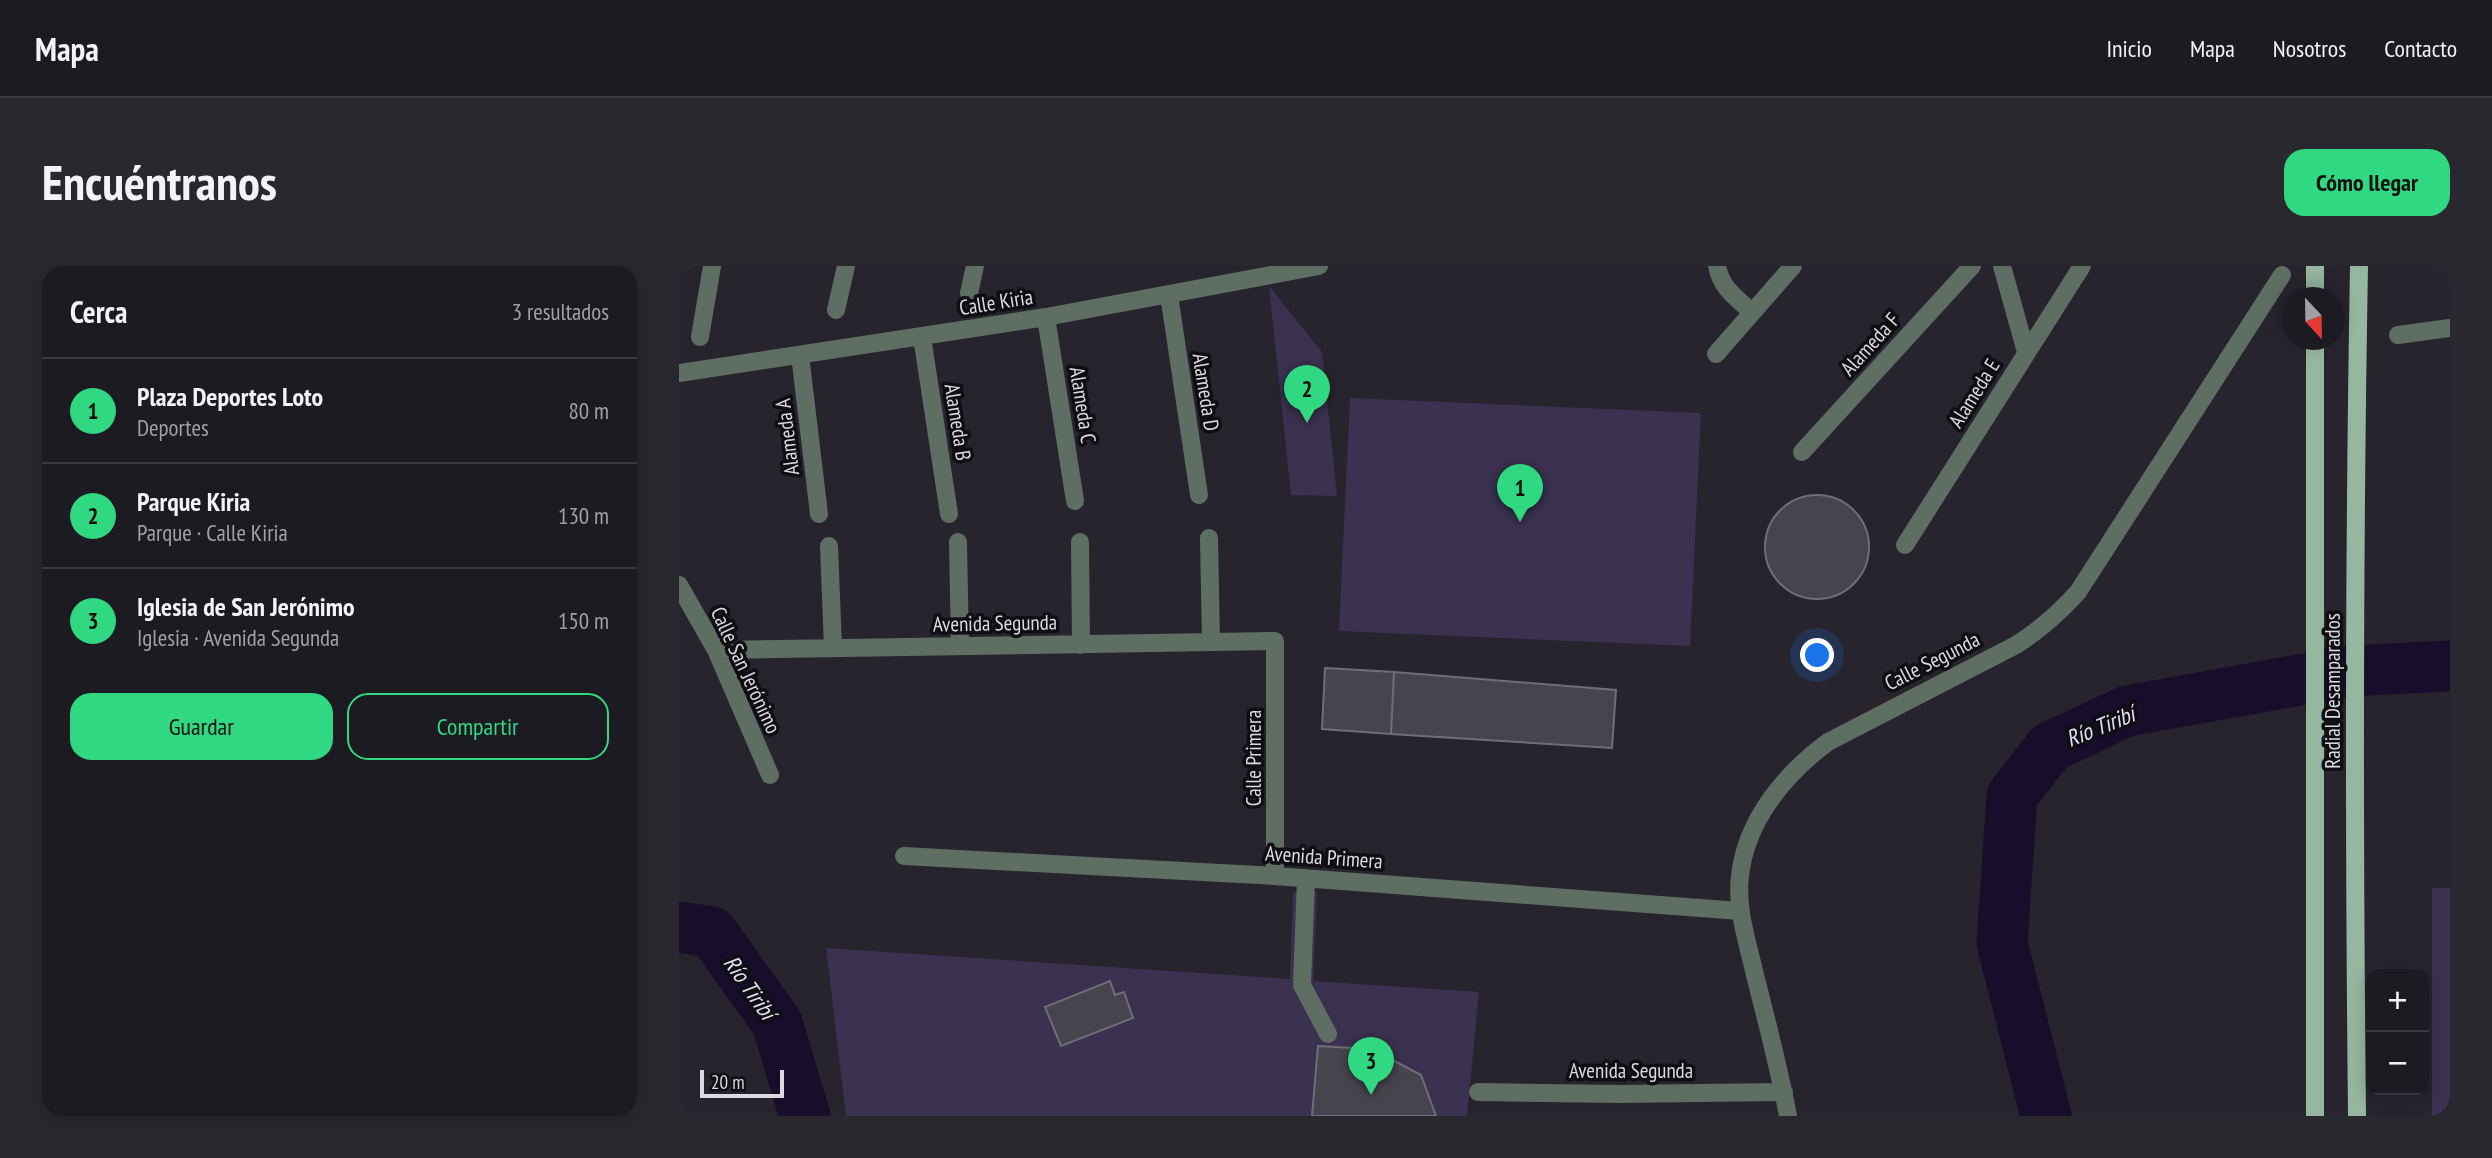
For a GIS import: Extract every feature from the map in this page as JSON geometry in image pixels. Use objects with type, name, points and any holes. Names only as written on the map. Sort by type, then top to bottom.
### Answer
[{"type":"main road","points":[[2315,266],[2315,287]]},
{"type":"main road","name":"Radial Desamparados","points":[[2357,1116],[2354,870],[2355,490],[2359,266]]},
{"type":"main road","name":"Radial Desamparados","points":[[2315,350],[2315,1116]]},
{"type":"street","points":[[700,337],[712,266]]},
{"type":"street","points":[[836,310],[846,266]]},
{"type":"street","points":[[969,293],[975,266]]},
{"type":"street","name":"Calle Kiria","points":[[679,373],[1046,317],[1319,266]]},
{"type":"street","points":[[1717,266],[1720,279],[1727,290],[1752,313]]},
{"type":"street","points":[[1716,354],[1793,266]]},
{"type":"street","name":"Alameda F","points":[[1802,452],[1972,266]]},
{"type":"street","points":[[2002,266],[2026,352]]},
{"type":"street","name":"Alameda E","points":[[1905,545],[2081,266]]},
{"type":"street","name":"Calle Segunda","points":[[1788,1116],[1740,911],[1740,875],[1747,848],[1757,822],[1771,798],[1787,776],[1828,742],[2016,645],[2040,630],[2060,612],[2078,592],[2282,275]]},
{"type":"street","name":"Alameda D","points":[[1169,295],[1199,495]]},
{"type":"street","name":"Alameda C","points":[[1046,317],[1075,501]]},
{"type":"street","points":[[2398,335],[2450,328]]},
{"type":"street","name":"Alameda B","points":[[922,337],[949,514]]},
{"type":"street","name":"Alameda A","points":[[800,355],[819,514]]},
{"type":"street","points":[[1209,538],[1211,642]]},
{"type":"street","points":[[958,542],[960,646]]},
{"type":"street","points":[[1080,542],[1081,645]]},
{"type":"street","points":[[829,546],[833,648]]},
{"type":"street","name":"Calle San Jerónimo","points":[[679,585],[716,650],[770,775]]},
{"type":"street","name":"Avenida Segunda","points":[[716,650],[1275,641]]},
{"type":"street","name":"Calle Primera","points":[[1275,641],[1275,876]]},
{"type":"street","name":"Avenida Primera","points":[[904,856],[1306,878],[1740,911]]},
{"type":"street","points":[[1306,878],[1302,985],[1328,1034]]},
{"type":"street","name":"Avenida Segunda","points":[[1478,1092],[1784,1092]]},
{"type":"shaded area","points":[[1269,286],[1322,352],[1337,496],[1291,495]]},
{"type":"shaded area","points":[[1350,398],[1701,413],[1690,646],[1339,631]]},
{"type":"shaded area","points":[[2432,888],[2450,888],[2450,1116],[2432,1116]]},
{"type":"shaded area","points":[[1293,892],[1317,892],[1313,981],[1479,992],[1467,1116],[1436,1116],[1421,1075],[1372,1049],[1312,1116],[846,1116],[826,948],[1290,979]]},
{"type":"building","points":[[1817,495],[1837,499],[1854,510],[1865,527],[1869,547],[1865,567],[1854,584],[1837,595],[1817,599],[1797,595],[1780,584],[1769,567],[1765,547],[1769,527],[1780,510],[1797,499]]},
{"type":"building","points":[[1325,668],[1394,672],[1391,734],[1322,729]]},
{"type":"building","points":[[1394,672],[1616,690],[1612,748],[1391,734]]},
{"type":"building","points":[[1110,981],[1115,995],[1124,992],[1133,1018],[1061,1046],[1045,1007]]},
{"type":"building","points":[[1318,1046],[1372,1049],[1421,1075],[1436,1116],[1312,1116]]},
{"type":"waterway","name":"Río Tiribí","points":[[2046,1116],[2002,943],[2012,796],[2050,747],[2127,711],[2349,671],[2450,666]]},
{"type":"waterway","name":"Río Tiribí","points":[[679,927],[712,932],[777,1023],[805,1116]]},
{"type":"place","name":"Parque Kiria","points":[[1307,423]]},
{"type":"place","name":"Plaza Deportes Loto","points":[[1520,522]]},
{"type":"place","name":"Iglesia de San Jerónimo","points":[[1371,1095]]}]
